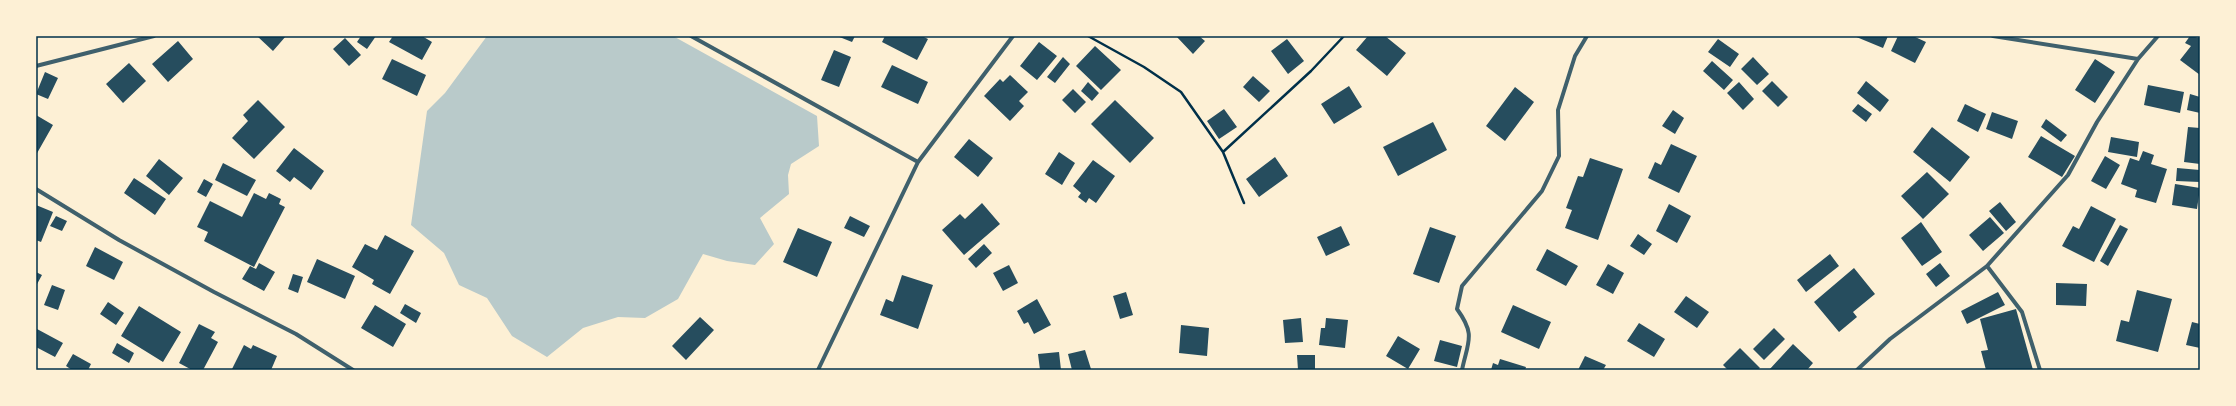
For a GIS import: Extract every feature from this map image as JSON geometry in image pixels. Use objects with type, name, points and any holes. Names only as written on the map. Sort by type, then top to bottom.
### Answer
[{"type":"street","points":[[36,66],[154,36]]},
{"type":"street","points":[[691,36],[918,162]]},
{"type":"street","points":[[818,370],[918,162],[1013,36]]},
{"type":"street","points":[[1462,370],[1470,333],[1468,324],[1457,309],[1457,301],[1462,286],[1542,191],[1559,156],[1558,110],[1576,56],[1587,36]]},
{"type":"street","points":[[1993,36],[2138,59]]},
{"type":"street","points":[[1857,370],[1890,339],[1987,266],[2068,175],[2097,122],[2138,59],[2158,36]]},
{"type":"street","points":[[36,189],[119,240],[214,292],[296,334],[354,370]]},
{"type":"street","points":[[1987,266],[2022,312],[2040,370]]},
{"type":"path","points":[[1088,36],[1144,67],[1181,92],[1223,152],[1244,203]]},
{"type":"path","points":[[1223,152],[1311,71],[1344,36]]},
{"type":"shaded area","points":[[487,36],[673,36],[817,116],[819,146],[791,164],[788,175],[789,194],[760,218],[774,244],[755,265],[727,261],[703,254],[678,299],[645,318],[618,317],[583,328],[547,357],[512,336],[487,298],[459,285],[444,253],[411,225],[427,111],[445,93]]},
{"type":"building","points":[[257,36],[286,36],[273,51]]},
{"type":"building","points":[[361,36],[376,36],[367,49],[357,42]]},
{"type":"building","points":[[393,36],[422,36],[432,42],[422,60],[389,42]]},
{"type":"building","points":[[837,36],[855,36],[852,42]]},
{"type":"building","points":[[885,36],[922,36],[928,39],[917,60],[882,42]]},
{"type":"building","points":[[1176,36],[1199,36],[1205,41],[1193,54]]},
{"type":"building","points":[[1368,36],[1385,36],[1406,53],[1387,76],[1356,50]]},
{"type":"building","points":[[1854,36],[1888,36],[1883,48]]},
{"type":"building","points":[[1898,36],[1913,36],[1926,42],[1915,63],[1891,51]]},
{"type":"building","points":[[2190,36],[2200,38],[2200,75],[2180,60],[2191,46],[2185,43]]},
{"type":"building","points":[[345,38],[361,55],[349,66],[333,49]]},
{"type":"building","points":[[1287,39],[1304,61],[1288,74],[1271,51]]},
{"type":"building","points":[[1718,39],[1739,54],[1730,67],[1708,52]]},
{"type":"building","points":[[178,41],[193,59],[168,82],[152,64]]},
{"type":"building","points":[[1039,42],[1057,56],[1037,80],[1020,66]]},
{"type":"building","points":[[1095,46],[1121,70],[1101,90],[1076,66]]},
{"type":"building","points":[[834,50],[851,57],[839,87],[821,80]]},
{"type":"building","points":[[1063,57],[1070,64],[1055,83],[1047,77]]},
{"type":"building","points":[[1753,57],[1769,74],[1757,85],[1741,69]]},
{"type":"building","points":[[392,59],[426,75],[417,96],[382,79]]},
{"type":"building","points":[[2095,59],[2115,72],[2095,103],[2075,90]]},
{"type":"building","points":[[1712,61],[1733,80],[1724,90],[1703,71]]},
{"type":"building","points":[[129,63],[146,81],[123,103],[106,84]]},
{"type":"building","points":[[892,65],[928,82],[918,104],[881,87]]},
{"type":"building","points":[[45,72],[58,78],[48,99],[36,94]]},
{"type":"building","points":[[1010,75],[1028,92],[1019,101],[1024,106],[1010,121],[984,96],[1000,79],[1003,82]]},
{"type":"building","points":[[1253,76],[1270,91],[1259,102],[1243,87]]},
{"type":"building","points":[[1772,81],[1788,97],[1778,107],[1762,91]]},
{"type":"building","points":[[1866,81],[1889,100],[1880,112],[1857,93]]},
{"type":"building","points":[[1088,82],[1099,93],[1092,101],[1081,91]]},
{"type":"building","points":[[1739,82],[1754,99],[1743,110],[1727,93]]},
{"type":"building","points":[[2148,85],[2184,92],[2180,113],[2144,105]]},
{"type":"building","points":[[1349,86],[1362,107],[1334,124],[1321,104]]},
{"type":"building","points":[[1515,87],[1534,102],[1505,141],[1486,126]]},
{"type":"building","points":[[1073,89],[1086,102],[1075,113],[1062,100]]},
{"type":"building","points":[[2190,94],[2200,97],[2200,113],[2187,110]]},
{"type":"building","points":[[258,100],[285,127],[254,159],[232,138],[248,121],[243,115]]},
{"type":"building","points":[[1115,100],[1154,138],[1130,163],[1091,124]]},
{"type":"building","points":[[1858,104],[1872,114],[1866,122],[1852,111]]},
{"type":"building","points":[[1965,104],[1986,114],[1978,132],[1957,121]]},
{"type":"building","points":[[1224,109],[1237,127],[1219,139],[1207,121]]},
{"type":"building","points":[[1673,110],[1684,118],[1675,134],[1662,126]]},
{"type":"building","points":[[1992,112],[2018,121],[2012,139],[1986,129]]},
{"type":"building","points":[[36,115],[53,125],[36,155]]},
{"type":"building","points":[[2046,119],[2067,135],[2061,142],[2041,127]]},
{"type":"building","points":[[1433,122],[1447,150],[1398,176],[1383,147]]},
{"type":"building","points":[[1932,127],[1970,157],[1950,182],[1913,152]]},
{"type":"building","points":[[2188,127],[2200,128],[2200,164],[2184,162]]},
{"type":"building","points":[[2041,136],[2075,156],[2062,177],[2028,157]]},
{"type":"building","points":[[2111,137],[2139,142],[2137,157],[2108,152]]},
{"type":"building","points":[[969,139],[993,158],[978,177],[954,157]]},
{"type":"building","points":[[1671,144],[1697,156],[1679,193],[1648,178],[1655,162],[1661,165]]},
{"type":"building","points":[[294,148],[324,171],[311,190],[294,177],[290,182],[276,171]]},
{"type":"building","points":[[2143,151],[2154,155],[2151,164],[2167,169],[2156,203],[2135,197],[2137,190],[2121,184],[2130,158],[2139,161]]},
{"type":"building","points":[[1059,152],[1075,163],[1062,185],[1045,174]]},
{"type":"building","points":[[2105,156],[2120,165],[2106,189],[2091,181]]},
{"type":"building","points":[[1275,157],[1288,176],[1259,197],[1246,179]]},
{"type":"building","points":[[1590,158],[1623,169],[1598,240],[1565,228],[1572,210],[1566,208],[1578,176],[1583,177]]},
{"type":"building","points":[[159,159],[183,178],[169,195],[146,176]]},
{"type":"building","points":[[1093,160],[1115,176],[1096,203],[1089,198],[1086,203],[1078,197],[1081,193],[1073,186]]},
{"type":"building","points":[[223,163],[256,180],[247,196],[215,180]]},
{"type":"building","points":[[2177,168],[2200,170],[2200,182],[2176,181]]},
{"type":"building","points":[[1927,172],[1949,194],[1923,219],[1901,196]]},
{"type":"building","points":[[134,178],[166,199],[155,215],[124,193]]},
{"type":"building","points":[[204,179],[213,184],[206,197],[197,192]]},
{"type":"building","points":[[2175,184],[2200,188],[2197,209],[2172,205]]},
{"type":"building","points":[[254,193],[266,199],[269,193],[281,199],[279,204],[285,207],[254,267],[204,241],[208,232],[197,227],[210,201],[242,217]]},
{"type":"building","points":[[2000,202],[2016,222],[2006,231],[1989,211]]},
{"type":"building","points":[[982,203],[1000,224],[964,255],[942,230],[960,214],[965,219]]},
{"type":"building","points":[[1669,204],[1691,216],[1677,243],[1656,231]]},
{"type":"building","points":[[36,205],[53,212],[41,242],[36,240]]},
{"type":"building","points":[[2091,206],[2116,219],[2094,262],[2062,246],[2073,226],[2079,229]]},
{"type":"building","points":[[56,216],[67,221],[62,231],[50,226]]},
{"type":"building","points":[[850,216],[870,226],[864,237],[844,228]]},
{"type":"building","points":[[1990,217],[2004,233],[1983,251],[1969,235]]},
{"type":"building","points":[[1921,222],[1942,252],[1922,266],[1901,238]]},
{"type":"building","points":[[2120,225],[2128,229],[2108,266],[2100,261]]},
{"type":"building","points":[[1341,226],[1350,245],[1326,256],[1317,237]]},
{"type":"building","points":[[1430,227],[1456,236],[1439,283],[1413,274]]},
{"type":"building","points":[[798,228],[832,242],[817,277],[783,262]]},
{"type":"building","points":[[1638,234],[1652,244],[1644,255],[1630,246]]},
{"type":"building","points":[[385,235],[414,251],[390,294],[372,284],[374,280],[352,267],[365,244],[377,250]]},
{"type":"building","points":[[984,244],[992,253],[976,268],[968,259]]},
{"type":"building","points":[[95,247],[123,262],[114,280],[86,266]]},
{"type":"building","points":[[1547,249],[1578,266],[1566,286],[1536,270]]},
{"type":"building","points":[[1830,254],[1839,266],[1806,292],[1797,280]]},
{"type":"building","points":[[317,259],[355,276],[345,299],[307,282]]},
{"type":"building","points":[[259,263],[275,272],[264,291],[242,279],[250,266],[256,269]]},
{"type":"building","points":[[1940,263],[1950,276],[1936,287],[1926,274]]},
{"type":"building","points":[[1608,264],[1624,273],[1613,294],[1596,285]]},
{"type":"building","points":[[1009,265],[1018,283],[1003,291],[993,273]]},
{"type":"building","points":[[1854,268],[1875,294],[1853,312],[1857,317],[1839,332],[1814,302]]},
{"type":"building","points":[[36,272],[42,275],[36,286]]},
{"type":"building","points":[[293,274],[303,277],[298,293],[288,289]]},
{"type":"building","points":[[902,275],[933,285],[918,329],[880,315],[886,299],[893,302]]},
{"type":"building","points":[[2056,283],[2087,284],[2086,306],[2056,305]]},
{"type":"building","points":[[52,285],[65,290],[58,310],[44,305]]},
{"type":"building","points":[[2137,290],[2172,299],[2158,352],[2116,341],[2121,320],[2129,322]]},
{"type":"building","points":[[1126,292],[1133,315],[1120,319],[1113,296]]},
{"type":"building","points":[[1998,292],[2005,305],[1967,324],[1961,311]]},
{"type":"building","points":[[1686,296],[1709,312],[1697,328],[1674,312]]},
{"type":"building","points":[[1037,299],[1051,325],[1034,334],[1028,322],[1024,324],[1017,311]]},
{"type":"building","points":[[108,302],[124,313],[116,325],[100,314]]},
{"type":"building","points":[[405,304],[421,313],[416,323],[400,313]]},
{"type":"building","points":[[375,305],[406,324],[393,347],[361,328]]},
{"type":"building","points":[[1513,305],[1551,322],[1539,349],[1501,332]]},
{"type":"building","points":[[139,306],[181,332],[163,362],[121,336]]},
{"type":"building","points":[[2016,309],[2033,370],[1986,370],[1981,351],[1988,350],[1980,319]]},
{"type":"building","points":[[700,317],[714,330],[686,360],[672,346]]},
{"type":"building","points":[[1301,318],[1303,342],[1285,343],[1283,320]]},
{"type":"building","points":[[1326,318],[1348,320],[1345,348],[1319,345],[1321,328],[1325,328]]},
{"type":"building","points":[[2192,322],[2200,324],[2200,348],[2186,345]]},
{"type":"building","points":[[1639,323],[1665,339],[1654,357],[1627,341]]},
{"type":"building","points":[[199,324],[215,332],[211,338],[218,342],[203,370],[192,370],[179,363]]},
{"type":"building","points":[[1181,325],[1209,328],[1207,356],[1179,353]]},
{"type":"building","points":[[1774,328],[1785,339],[1764,360],[1753,349]]},
{"type":"building","points":[[37,329],[63,343],[55,357],[36,347]]},
{"type":"building","points":[[1398,336],[1420,349],[1408,369],[1386,356]]},
{"type":"building","points":[[1440,340],[1462,346],[1457,367],[1434,361]]},
{"type":"building","points":[[117,343],[134,353],[129,363],[112,353]]},
{"type":"building","points":[[1793,344],[1813,363],[1807,370],[1769,370]]},
{"type":"building","points":[[244,345],[251,349],[253,345],[277,356],[271,370],[232,369]]},
{"type":"building","points":[[1740,348],[1760,368],[1757,370],[1728,370],[1723,365]]},
{"type":"building","points":[[1085,350],[1091,369],[1072,370],[1068,354]]},
{"type":"building","points":[[1059,352],[1061,370],[1040,370],[1038,354]]},
{"type":"building","points":[[73,354],[91,364],[88,370],[72,370],[66,366]]},
{"type":"building","points":[[1297,355],[1315,355],[1315,370],[1298,370]]},
{"type":"building","points":[[1585,356],[1606,365],[1603,370],[1578,370]]},
{"type":"building","points":[[1500,359],[1526,367],[1525,370],[1491,370],[1493,363],[1498,365]]}]
